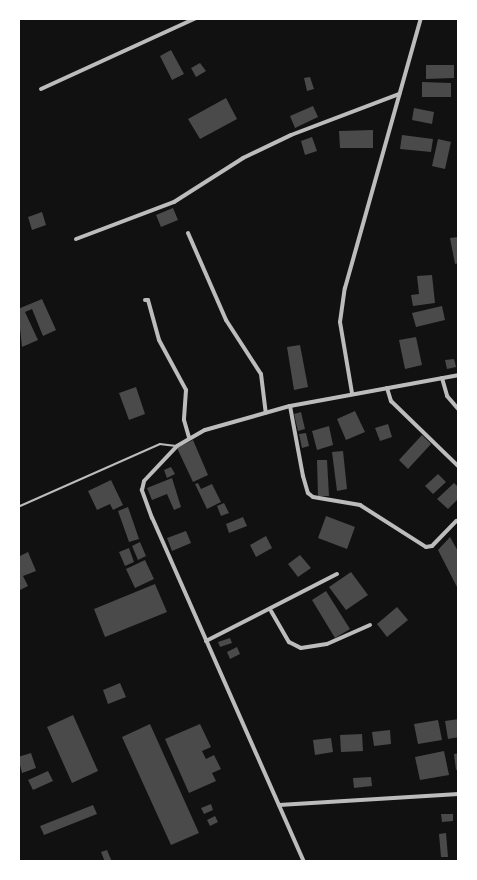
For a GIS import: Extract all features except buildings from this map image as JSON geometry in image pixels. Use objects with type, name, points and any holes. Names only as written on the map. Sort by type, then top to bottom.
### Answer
[{"type":"street","points":[[42,89],[196,18]]},
{"type":"street","points":[[352,393],[342,338],[342,304],[421,18]]},
{"type":"street","points":[[76,239],[174,202],[243,158],[291,135],[399,94]]},
{"type":"street","points":[[188,233],[226,320],[261,374],[266,413]]},
{"type":"street","points":[[145,300],[148,300],[159,340],[186,390],[184,420],[189,438]]},
{"type":"street","points":[[304,862],[142,490],[153,470],[177,446],[189,438],[290,406],[459,375]]},
{"type":"street","points":[[442,378],[447,396],[459,410]]},
{"type":"street","points":[[387,388],[391,401],[459,466]]},
{"type":"street","points":[[290,406],[303,476],[308,493],[313,497],[360,505],[426,547],[432,546],[456,521]]},
{"type":"street","points":[[206,641],[271,611],[315,583],[337,574]]},
{"type":"street","points":[[271,611],[289,642],[301,648],[327,644],[370,625]]},
{"type":"street","points":[[279,805],[459,794]]},
{"type":"lane","points":[[18,507],[160,444],[177,446]]}]
